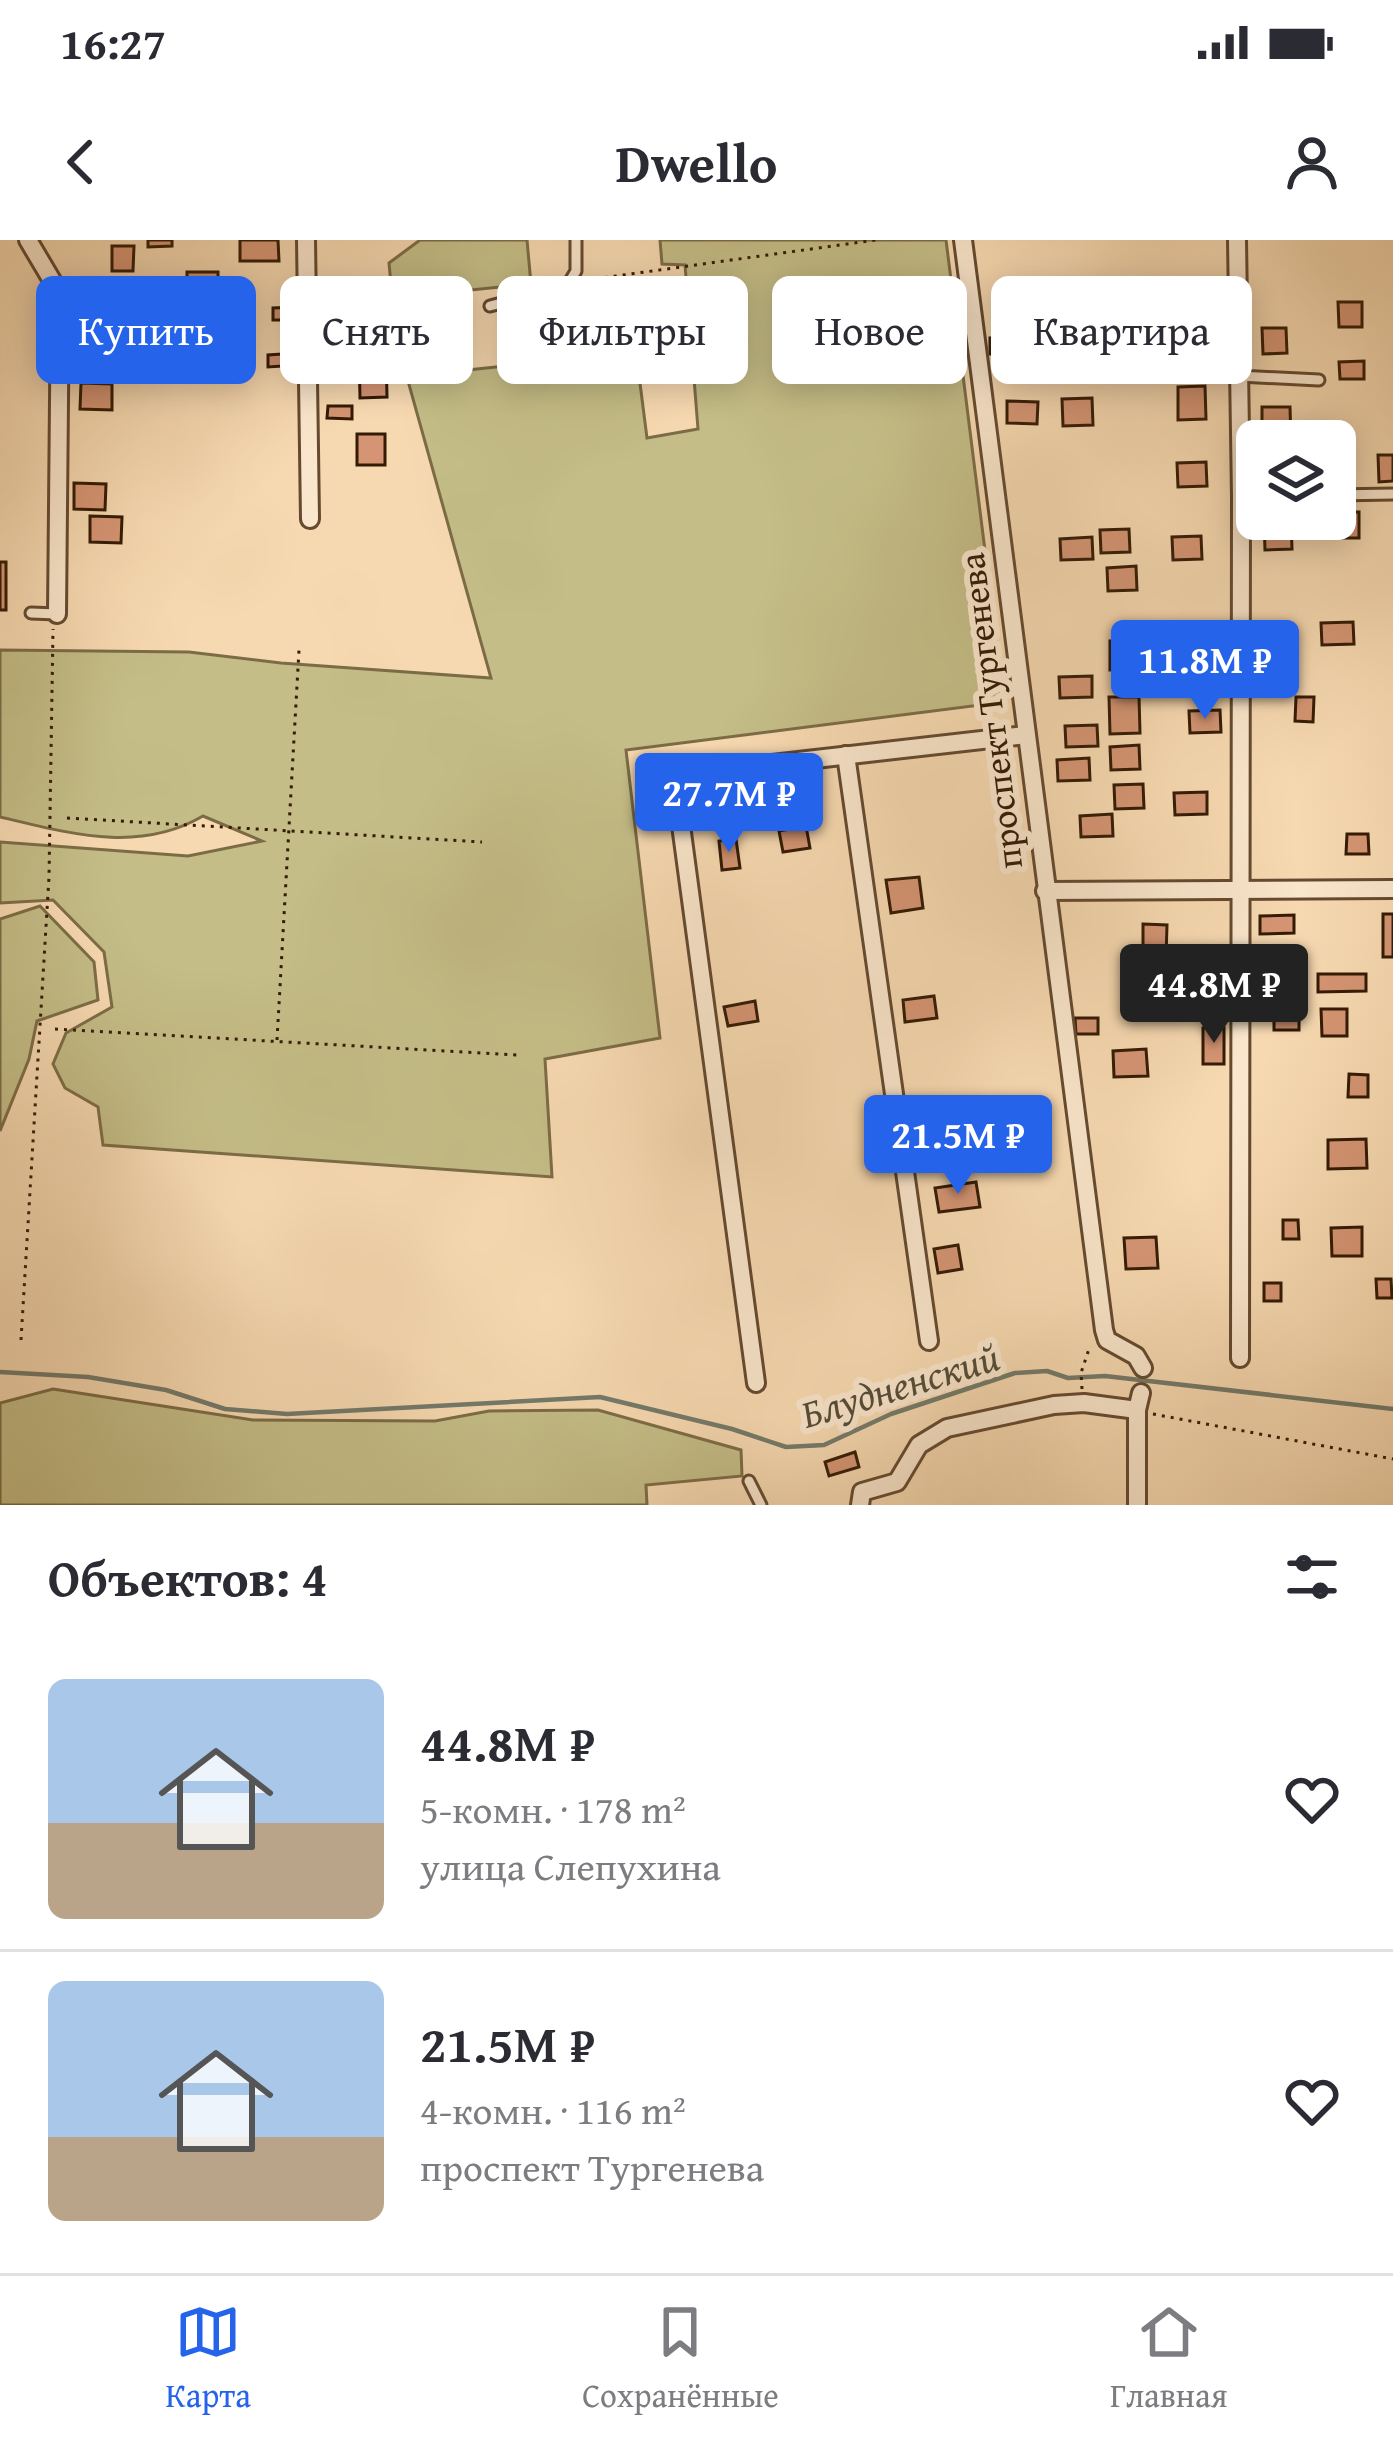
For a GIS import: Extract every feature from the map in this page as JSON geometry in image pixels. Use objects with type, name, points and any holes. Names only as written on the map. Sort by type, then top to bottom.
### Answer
[{"type":"street","points":[[28,240],[60,295],[57,614]]},
{"type":"street","points":[[307,240],[310,519]]},
{"type":"street","name":"проспект Тургенева","points":[[963,240],[1107,1340]]},
{"type":"street","points":[[1237,240],[1238,276]]},
{"type":"street","points":[[1240,384],[1243,420]]},
{"type":"street","points":[[1240,1358],[1240,888],[1248,540]]},
{"type":"street","points":[[756,1383],[676,788],[684,774],[1026,735]]},
{"type":"street","points":[[846,755],[929,1341]]},
{"type":"street","points":[[1045,891],[1393,889]]},
{"type":"street","points":[[1107,1340],[1136,1355],[1143,1368]]},
{"type":"street","points":[[860,1505],[862,1492],[897,1482],[919,1445],[947,1428],[1084,1402],[1139,1401],[1137,1505]]},
{"type":"lane","points":[[573,276],[576,240]]},
{"type":"lane","points":[[490,306],[497,304]]},
{"type":"lane","points":[[1252,377],[1319,380]]},
{"type":"lane","points":[[1356,495],[1393,494]]},
{"type":"lane","points":[[31,614],[57,614]]},
{"type":"lane","points":[[749,1481],[761,1505]]},
{"type":"path","points":[[628,276],[876,240]]},
{"type":"path","points":[[21,1340],[49,877],[51,638],[57,614]]},
{"type":"path","points":[[277,1042],[299,650]]},
{"type":"path","points":[[67,818],[482,842]]},
{"type":"path","points":[[55,1029],[517,1054]]},
{"type":"path","points":[[1081,1383],[1091,1345],[1107,1340]]},
{"type":"path","points":[[1139,1401],[1393,1459]]},
{"type":"shaded area","points":[[420,240],[527,240],[530,276],[497,276],[497,287],[473,290],[473,276],[390,276],[389,263]]},
{"type":"shaded area","points":[[660,240],[946,240],[951,276],[772,276],[772,384],[964,384],[1004,702],[626,750],[660,1038],[545,1059],[552,1177],[103,1145],[98,1107],[65,1088],[53,1064],[66,1033],[112,1007],[104,952],[53,900],[0,903],[0,842],[188,856],[262,841],[203,816],[178,828],[128,837],[77,834],[0,817],[0,650],[189,652],[491,678],[409,384],[473,384],[473,369],[497,367],[497,384],[640,384],[647,438],[698,429],[694,384],[748,384],[748,276],[686,276],[685,265],[662,264]]},
{"type":"shaded area","points":[[40,906],[94,962],[98,1000],[37,1021],[29,1059],[0,1131],[0,919]]},
{"type":"shaded area","points":[[53,1389],[253,1420],[435,1421],[489,1411],[598,1410],[741,1450],[742,1476],[646,1485],[647,1505],[0,1505],[0,1403]]},
{"type":"building","points":[[148,240],[172,240],[172,246],[148,247]]},
{"type":"building","points":[[240,240],[278,240],[279,261],[240,261]]},
{"type":"building","points":[[112,246],[134,246],[133,271],[112,271]]},
{"type":"building","points":[[187,272],[218,272],[218,276],[187,276]]},
{"type":"building","points":[[1338,302],[1362,302],[1362,327],[1339,327]]},
{"type":"building","points":[[1262,328],[1286,328],[1287,353],[1263,354]]},
{"type":"building","points":[[280,354],[280,366],[268,367],[268,355]]},
{"type":"building","points":[[1364,361],[1364,379],[1340,379],[1339,362]]},
{"type":"building","points":[[81,384],[112,384],[112,410],[80,409]]},
{"type":"building","points":[[360,384],[387,384],[387,397],[360,398]]},
{"type":"building","points":[[1205,386],[1206,419],[1178,420],[1178,387]]},
{"type":"building","points":[[1092,398],[1093,425],[1063,426],[1062,399]]},
{"type":"building","points":[[1007,401],[1038,402],[1037,424],[1007,423]]},
{"type":"building","points":[[328,406],[352,406],[352,419],[327,418]]},
{"type":"building","points":[[1262,407],[1290,407],[1290,420],[1262,420]]},
{"type":"building","points":[[357,434],[385,434],[385,465],[357,465]]},
{"type":"building","points":[[1378,455],[1393,455],[1393,481],[1379,482]]},
{"type":"building","points":[[1206,462],[1207,486],[1178,487],[1177,463]]},
{"type":"building","points":[[74,483],[106,484],[105,510],[74,509]]},
{"type":"building","points":[[90,516],[122,517],[121,543],[90,542]]},
{"type":"building","points":[[1129,529],[1130,552],[1101,553],[1100,530]]},
{"type":"building","points":[[1201,536],[1202,559],[1173,560],[1172,537]]},
{"type":"building","points":[[1092,537],[1093,559],[1061,560],[1060,539]]},
{"type":"building","points":[[1265,540],[1292,540],[1292,549],[1265,550]]},
{"type":"building","points":[[0,562],[6,562],[6,610],[0,610]]},
{"type":"building","points":[[1136,566],[1137,590],[1108,591],[1107,568]]},
{"type":"building","points":[[1353,622],[1354,644],[1322,645],[1321,623]]},
{"type":"building","points":[[1263,635],[1282,635],[1283,667],[1263,667]]},
{"type":"building","points":[[1226,637],[1227,661],[1198,662],[1197,639]]},
{"type":"building","points":[[1152,640],[1153,669],[1110,670],[1110,641]]},
{"type":"building","points":[[1092,676],[1092,697],[1060,698],[1059,677]]},
{"type":"building","points":[[1109,697],[1139,697],[1140,733],[1110,734]]},
{"type":"building","points":[[1296,697],[1314,697],[1313,722],[1295,721]]},
{"type":"building","points":[[1220,710],[1221,732],[1190,733],[1189,711]]},
{"type":"building","points":[[1097,725],[1098,746],[1066,747],[1065,726]]},
{"type":"building","points":[[1139,745],[1140,769],[1111,770],[1110,747]]},
{"type":"building","points":[[1089,758],[1090,780],[1058,781],[1057,760]]},
{"type":"building","points":[[1143,784],[1144,808],[1115,809],[1114,785]]},
{"type":"building","points":[[1207,792],[1207,814],[1175,815],[1174,793]]},
{"type":"building","points":[[1112,814],[1113,836],[1081,837],[1080,816]]},
{"type":"building","points":[[806,826],[810,848],[783,852],[779,831]]},
{"type":"building","points":[[1347,834],[1368,834],[1369,854],[1346,854]]},
{"type":"building","points":[[736,839],[740,868],[722,870],[719,841]]},
{"type":"building","points":[[919,877],[923,908],[891,913],[886,880]]},
{"type":"building","points":[[1383,914],[1393,914],[1393,957],[1383,957]]},
{"type":"building","points":[[1294,915],[1294,933],[1260,934],[1260,916]]},
{"type":"building","points":[[1143,924],[1167,925],[1166,958],[1143,958]]},
{"type":"building","points":[[1318,974],[1366,974],[1366,991],[1318,992]]},
{"type":"building","points":[[1148,984],[1168,984],[1168,1001],[1149,1002]]},
{"type":"building","points":[[934,996],[937,1018],[905,1022],[903,1000]]},
{"type":"building","points":[[755,1001],[758,1021],[728,1026],[724,1007]]},
{"type":"building","points":[[1274,1008],[1299,1008],[1299,1030],[1274,1030]]},
{"type":"building","points":[[1321,1009],[1347,1009],[1347,1036],[1322,1036]]},
{"type":"building","points":[[1075,1018],[1098,1018],[1098,1034],[1076,1034]]},
{"type":"building","points":[[1203,1028],[1224,1028],[1224,1064],[1203,1064]]},
{"type":"building","points":[[1146,1049],[1148,1076],[1114,1077],[1113,1051]]},
{"type":"building","points":[[1349,1074],[1368,1075],[1368,1097],[1348,1097]]},
{"type":"building","points":[[1366,1139],[1367,1168],[1328,1169],[1328,1140]]},
{"type":"building","points":[[994,1141],[996,1160],[974,1162],[972,1144]]},
{"type":"building","points":[[976,1182],[980,1207],[939,1212],[935,1188]]},
{"type":"building","points":[[1283,1220],[1298,1220],[1299,1239],[1283,1239]]},
{"type":"building","points":[[1362,1227],[1362,1256],[1332,1256],[1331,1228]]},
{"type":"building","points":[[1156,1237],[1158,1268],[1126,1269],[1124,1238]]},
{"type":"building","points":[[958,1245],[962,1269],[938,1273],[934,1249]]},
{"type":"building","points":[[1376,1279],[1391,1279],[1392,1298],[1377,1298]]},
{"type":"building","points":[[1264,1283],[1281,1283],[1281,1301],[1264,1301]]},
{"type":"building","points":[[855,1452],[859,1467],[829,1476],[825,1462]]},
{"type":"waterway","name":"Блудненский","points":[[0,1372],[88,1377],[166,1390],[225,1409],[287,1414],[600,1397],[786,1447],[824,1445],[891,1414],[1015,1373],[1105,1376],[1393,1409]]}]
